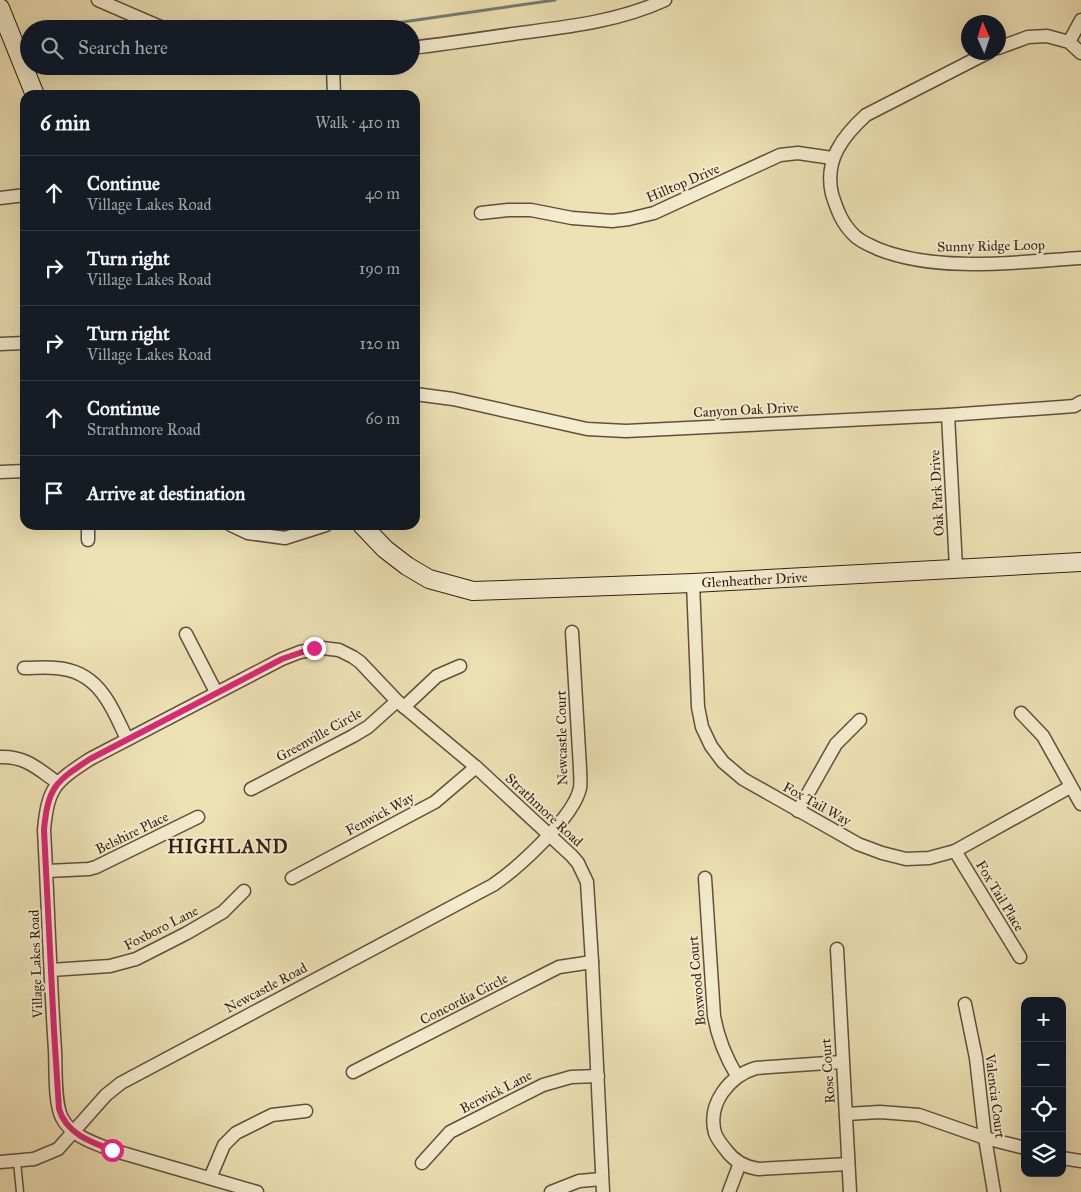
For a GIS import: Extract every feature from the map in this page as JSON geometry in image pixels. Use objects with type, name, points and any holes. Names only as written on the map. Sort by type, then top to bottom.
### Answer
[{"type":"street","points":[[98,0],[144,20]]},
{"type":"street","points":[[420,47],[606,20],[639,12],[665,0]]},
{"type":"street","points":[[1,9],[20,57]]},
{"type":"street","points":[[1069,42],[1081,20]]},
{"type":"street","points":[[1006,45],[1028,37],[1047,36],[1069,42],[1081,53]]},
{"type":"street","name":"Sunny Ridge Loop","points":[[973,60],[866,115],[845,137],[832,158],[831,188],[837,213],[856,237],[883,251],[900,257],[950,263],[1081,258]]},
{"type":"street","points":[[27,75],[33,90]]},
{"type":"street","points":[[333,75],[334,90]]},
{"type":"street","name":"Hilltop Drive","points":[[481,213],[531,210],[572,218],[612,221],[629,219],[654,213],[780,155],[798,153],[832,158]]},
{"type":"street","points":[[0,198],[20,196]]},
{"type":"street","points":[[0,344],[20,343]]},
{"type":"street","name":"Canyon Oak Drive","points":[[420,395],[453,399],[587,429],[616,430],[948,415],[1074,406],[1081,402]]},
{"type":"street","name":"Oak Park Drive","points":[[948,415],[956,568]]},
{"type":"street","points":[[0,472],[20,471]]},
{"type":"street","points":[[88,530],[88,540]]},
{"type":"street","points":[[242,530],[248,533],[286,538],[311,530]]},
{"type":"street","name":"Glenheather Drive","points":[[367,530],[385,549],[407,566],[429,579],[473,591],[693,583],[1081,562]]},
{"type":"street","name":"Fox Tail Way","points":[[693,583],[698,707],[702,727],[711,746],[723,762],[743,779],[858,844],[906,859],[929,858],[956,851],[1070,787]]},
{"type":"street","name":"Newcastle Court","points":[[549,834],[568,812],[580,788],[572,632]]},
{"type":"street","points":[[186,634],[216,692]]},
{"type":"street","name":"Strathmore Road","points":[[216,692],[300,652],[322,648],[339,650],[360,662],[400,704],[476,767],[578,862],[586,882],[592,962],[602,1192]]},
{"type":"street","name":"Greenville Circle","points":[[251,789],[353,736],[437,676],[460,666]]},
{"type":"street","points":[[24,668],[65,669],[89,679],[98,687],[127,739]]},
{"type":"street","name":"Village Lakes Road","points":[[216,692],[90,759],[68,774],[50,793],[44,830],[59,1109],[62,1118],[74,1132],[90,1142],[257,1192]]},
{"type":"street","points":[[1021,713],[1043,736],[1081,804]]},
{"type":"street","points":[[798,811],[836,744],[860,720]]},
{"type":"street","points":[[0,757],[14,757],[23,760],[58,783]]},
{"type":"street","name":"Fenwick Way","points":[[292,878],[435,802],[476,767]]},
{"type":"street","name":"Belshire Place","points":[[47,871],[96,867],[198,817]]},
{"type":"street","name":"Newcastle Road","points":[[0,1162],[34,1160],[50,1154],[58,1149],[106,1095],[121,1083],[493,885],[516,868],[549,834]]},
{"type":"street","name":"Fox Tail Place","points":[[956,851],[1020,957]]},
{"type":"street","name":"Boxwood Court","points":[[705,878],[714,1016],[724,1055],[737,1076]]},
{"type":"street","name":"Foxboro Lane","points":[[51,970],[110,966],[136,959],[187,934],[223,912],[244,891]]},
{"type":"street","name":"Rose Court","points":[[837,949],[850,1192]]},
{"type":"street","name":"Concordia Circle","points":[[352,1072],[549,972],[567,966],[592,962]]},
{"type":"street","name":"Valencia Court","points":[[965,1004],[976,1058],[985,1138],[994,1192]]},
{"type":"street","points":[[842,1062],[756,1068],[745,1071],[737,1076],[720,1095],[715,1111],[716,1134],[729,1154],[748,1167],[758,1169],[848,1164]]},
{"type":"street","name":"Berwick Lane","points":[[422,1163],[450,1132],[543,1084],[571,1077],[598,1076]]},
{"type":"street","points":[[210,1178],[224,1145],[236,1133],[272,1115],[306,1111]]},
{"type":"street","points":[[846,1114],[880,1112],[919,1115],[985,1138],[1021,1147]]},
{"type":"street","points":[[1066,1158],[1081,1160]]},
{"type":"street","points":[[729,1192],[740,1163]]},
{"type":"street","points":[[551,1192],[579,1181],[602,1179]]},
{"type":"lane","points":[[17,1162],[20,1192]]},
{"type":"waterway","points":[[417,20],[555,0]]},
{"type":"district","name":"HIGHLAND","points":[[228,846]]},
{"type":"route","points":[[112,1150],[90,1142],[74,1132],[62,1118],[59,1109],[44,830],[50,793],[68,774],[90,759],[282,659],[314,648]]}]
